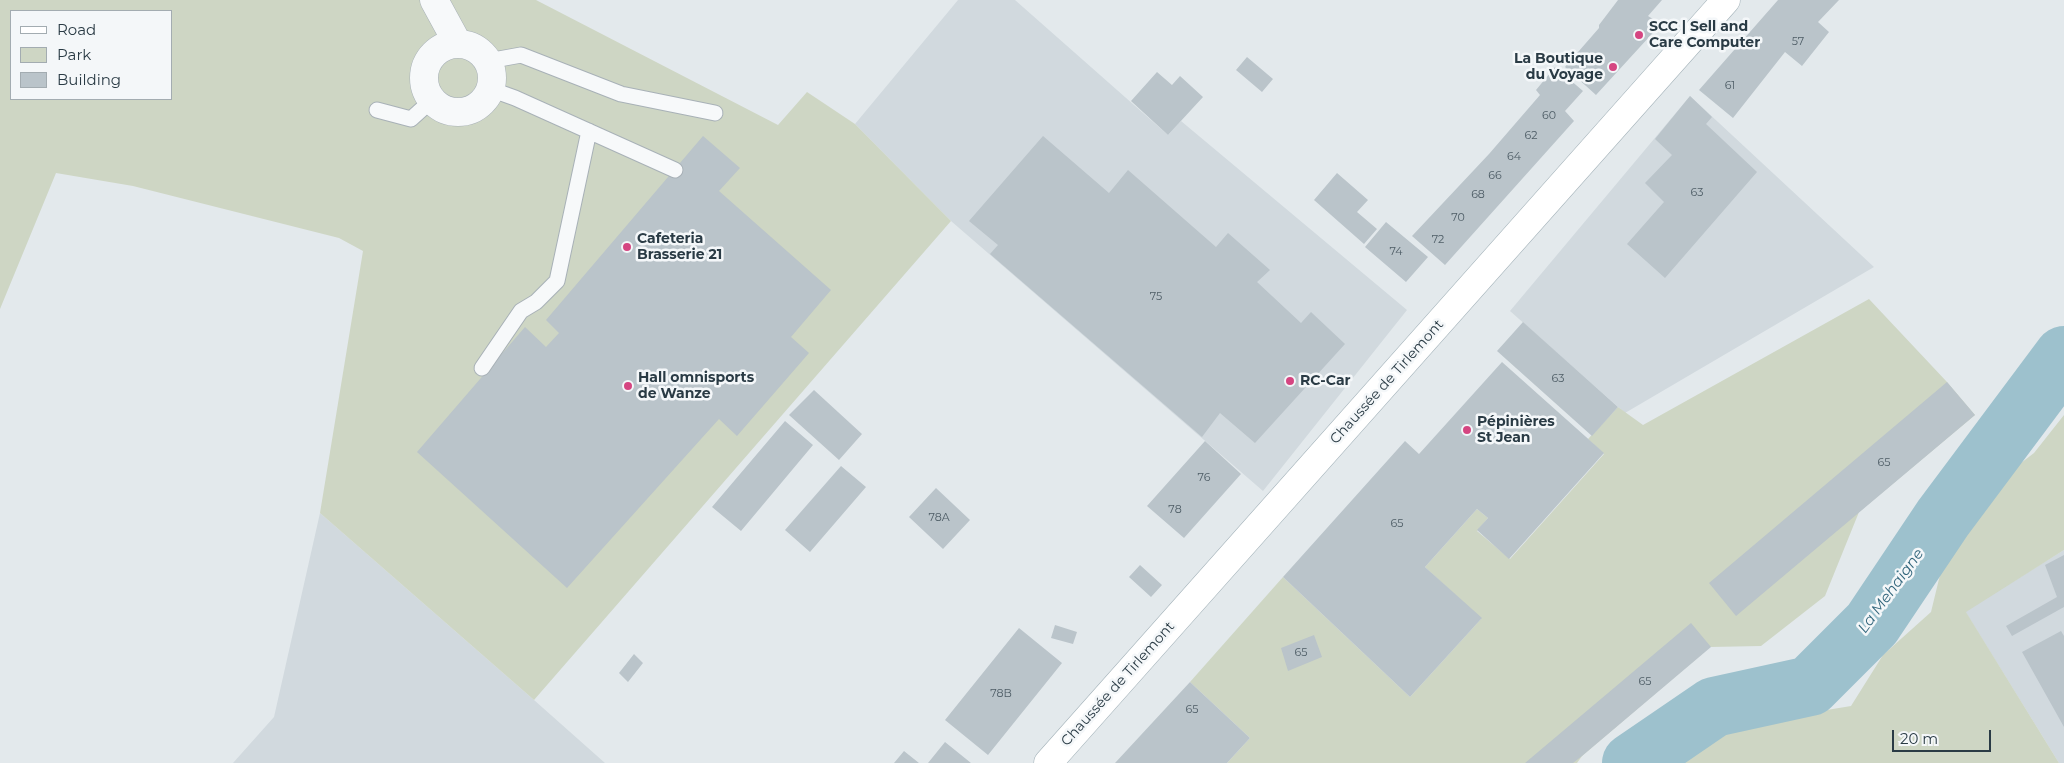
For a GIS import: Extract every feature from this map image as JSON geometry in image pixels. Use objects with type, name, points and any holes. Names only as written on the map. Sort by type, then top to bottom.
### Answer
[{"type":"main road","name":"Chaussée de Tirlemont","points":[[1048,763],[1726,0]]},
{"type":"street","points":[[434,0],[458,44]]},
{"type":"street","points":[[458,44],[470,46],[480,52],[488,61],[491,70],[490,89],[484,100],[475,108],[464,112],[452,112],[441,108],[432,100],[426,90],[424,80],[425,69],[430,58],[448,46],[458,44]]},
{"type":"lane","points":[[488,61],[521,55],[621,94],[715,112]]},
{"type":"lane","points":[[490,89],[515,98],[675,170]]},
{"type":"lane","points":[[377,110],[411,119],[432,100]]},
{"type":"lane","points":[[482,368],[521,311],[536,302],[557,281],[589,131]]},
{"type":"shaded area","points":[[958,0],[1015,0],[1168,135],[1181,121],[1407,310],[1263,491],[951,221],[855,124]]},
{"type":"shaded area","points":[[1690,96],[1874,267],[1625,413],[1510,311]]},
{"type":"shaded area","points":[[320,513],[605,763],[233,763],[274,717]]},
{"type":"shaded area","points":[[2064,550],[2064,763],[2059,763],[1965,611]]},
{"type":"green space","points":[[0,0],[536,0],[778,125],[807,92],[855,124],[951,221],[534,700],[320,513],[363,251],[339,238],[133,186],[56,173],[0,309]]},
{"type":"green space","points":[[1869,299],[1947,382],[1975,415],[1859,512],[1825,596],[1761,646],[1710,647],[1582,756],[1577,763],[1227,763],[1250,738],[1190,682],[1283,577],[1410,697],[1481,619],[1425,567],[1477,509],[1488,518],[1477,531],[1510,559],[1604,454],[1588,439],[1618,407],[1643,425]]},
{"type":"green space","points":[[2064,415],[2064,550],[1966,612],[2059,763],[1665,763],[1712,729],[1851,706],[1883,655],[1931,612],[1947,546],[1974,499],[2034,453]]},
{"type":"building","points":[[1618,0],[1662,0],[1648,16],[1661,24],[1596,95],[1565,67],[1599,28],[1599,25]]},
{"type":"building","points":[[1778,0],[1839,0],[1818,22],[1829,32],[1802,66],[1785,52],[1733,118],[1699,90]]},
{"type":"building","points":[[1247,57],[1273,79],[1262,92],[1236,70]]},
{"type":"building","points":[[1555,67],[1583,91],[1565,111],[1574,121],[1445,265],[1412,236],[1489,154],[1540,95],[1536,90]]},
{"type":"building","points":[[1157,72],[1172,85],[1180,76],[1203,97],[1168,135],[1131,101]]},
{"type":"building","points":[[1690,96],[1712,117],[1706,124],[1757,172],[1665,278],[1627,244],[1664,202],[1645,183],[1672,155],[1655,139]]},
{"type":"building","name":"Hall omnisports de Wanze","points":[[703,136],[740,168],[719,191],[831,290],[791,337],[809,353],[737,436],[719,419],[567,588],[417,452],[525,327],[546,347],[559,333],[546,320]]},
{"type":"building","points":[[1043,136],[1109,193],[1128,170],[1216,247],[1228,233],[1270,270],[1257,282],[1301,323],[1311,312],[1345,344],[1255,443],[1220,413],[1202,437],[990,254],[998,245],[969,221]]},
{"type":"building","points":[[1337,173],[1368,200],[1357,212],[1377,229],[1364,244],[1314,200]]},
{"type":"building","points":[[1386,222],[1428,257],[1406,282],[1365,247]]},
{"type":"building","points":[[1523,322],[1618,407],[1592,436],[1497,351]]},
{"type":"building","points":[[1502,362],[1604,453],[1509,559],[1477,530],[1488,518],[1477,509],[1425,567],[1482,618],[1410,697],[1283,577],[1405,441],[1419,454]]},
{"type":"building","points":[[1947,382],[1975,415],[1736,616],[1709,583]]},
{"type":"building","points":[[814,390],[862,434],[839,460],[789,415]]},
{"type":"building","points":[[785,421],[813,445],[741,531],[712,507]]},
{"type":"building","points":[[1205,441],[1241,474],[1184,538],[1147,506]]},
{"type":"building","points":[[841,466],[866,487],[810,552],[785,530]]},
{"type":"building","points":[[936,488],[970,520],[943,549],[909,517]]},
{"type":"building","points":[[2064,555],[2064,607],[2012,636],[2006,626],[2057,597],[2045,565]]},
{"type":"building","points":[[1140,565],[1162,585],[1151,597],[1129,577]]},
{"type":"building","points":[[1691,623],[1711,647],[1582,756],[1573,763],[1525,763]]},
{"type":"building","points":[[1055,625],[1077,632],[1073,644],[1051,638]]},
{"type":"building","points":[[1019,628],[1062,663],[988,755],[945,720]]},
{"type":"building","points":[[2061,631],[2064,636],[2064,727],[2022,652]]},
{"type":"building","points":[[1314,635],[1322,657],[1288,671],[1281,648]]},
{"type":"building","points":[[634,654],[643,663],[628,682],[619,673]]},
{"type":"building","points":[[1190,682],[1250,738],[1227,763],[1115,763]]},
{"type":"building","points":[[945,742],[971,763],[928,763]]},
{"type":"building","points":[[904,751],[919,763],[894,763]]},
{"type":"waterway","name":"La Mehaigne","points":[[1632,763],[1714,707],[1810,686],[1872,624],[1943,518],[2064,356]]},
{"type":"place","name":"SCC | Sell and Care Computer","points":[[1639,35]]},
{"type":"place","name":"La Boutique du Voyage","points":[[1613,67]]},
{"type":"place","name":"Cafeteria Brasserie 21","points":[[627,247]]},
{"type":"place","name":"RC-Car","points":[[1290,381]]},
{"type":"place","name":"Hall omnisports de Wanze","points":[[628,386]]},
{"type":"place","name":"Pépinières St Jean","points":[[1467,430]]}]
